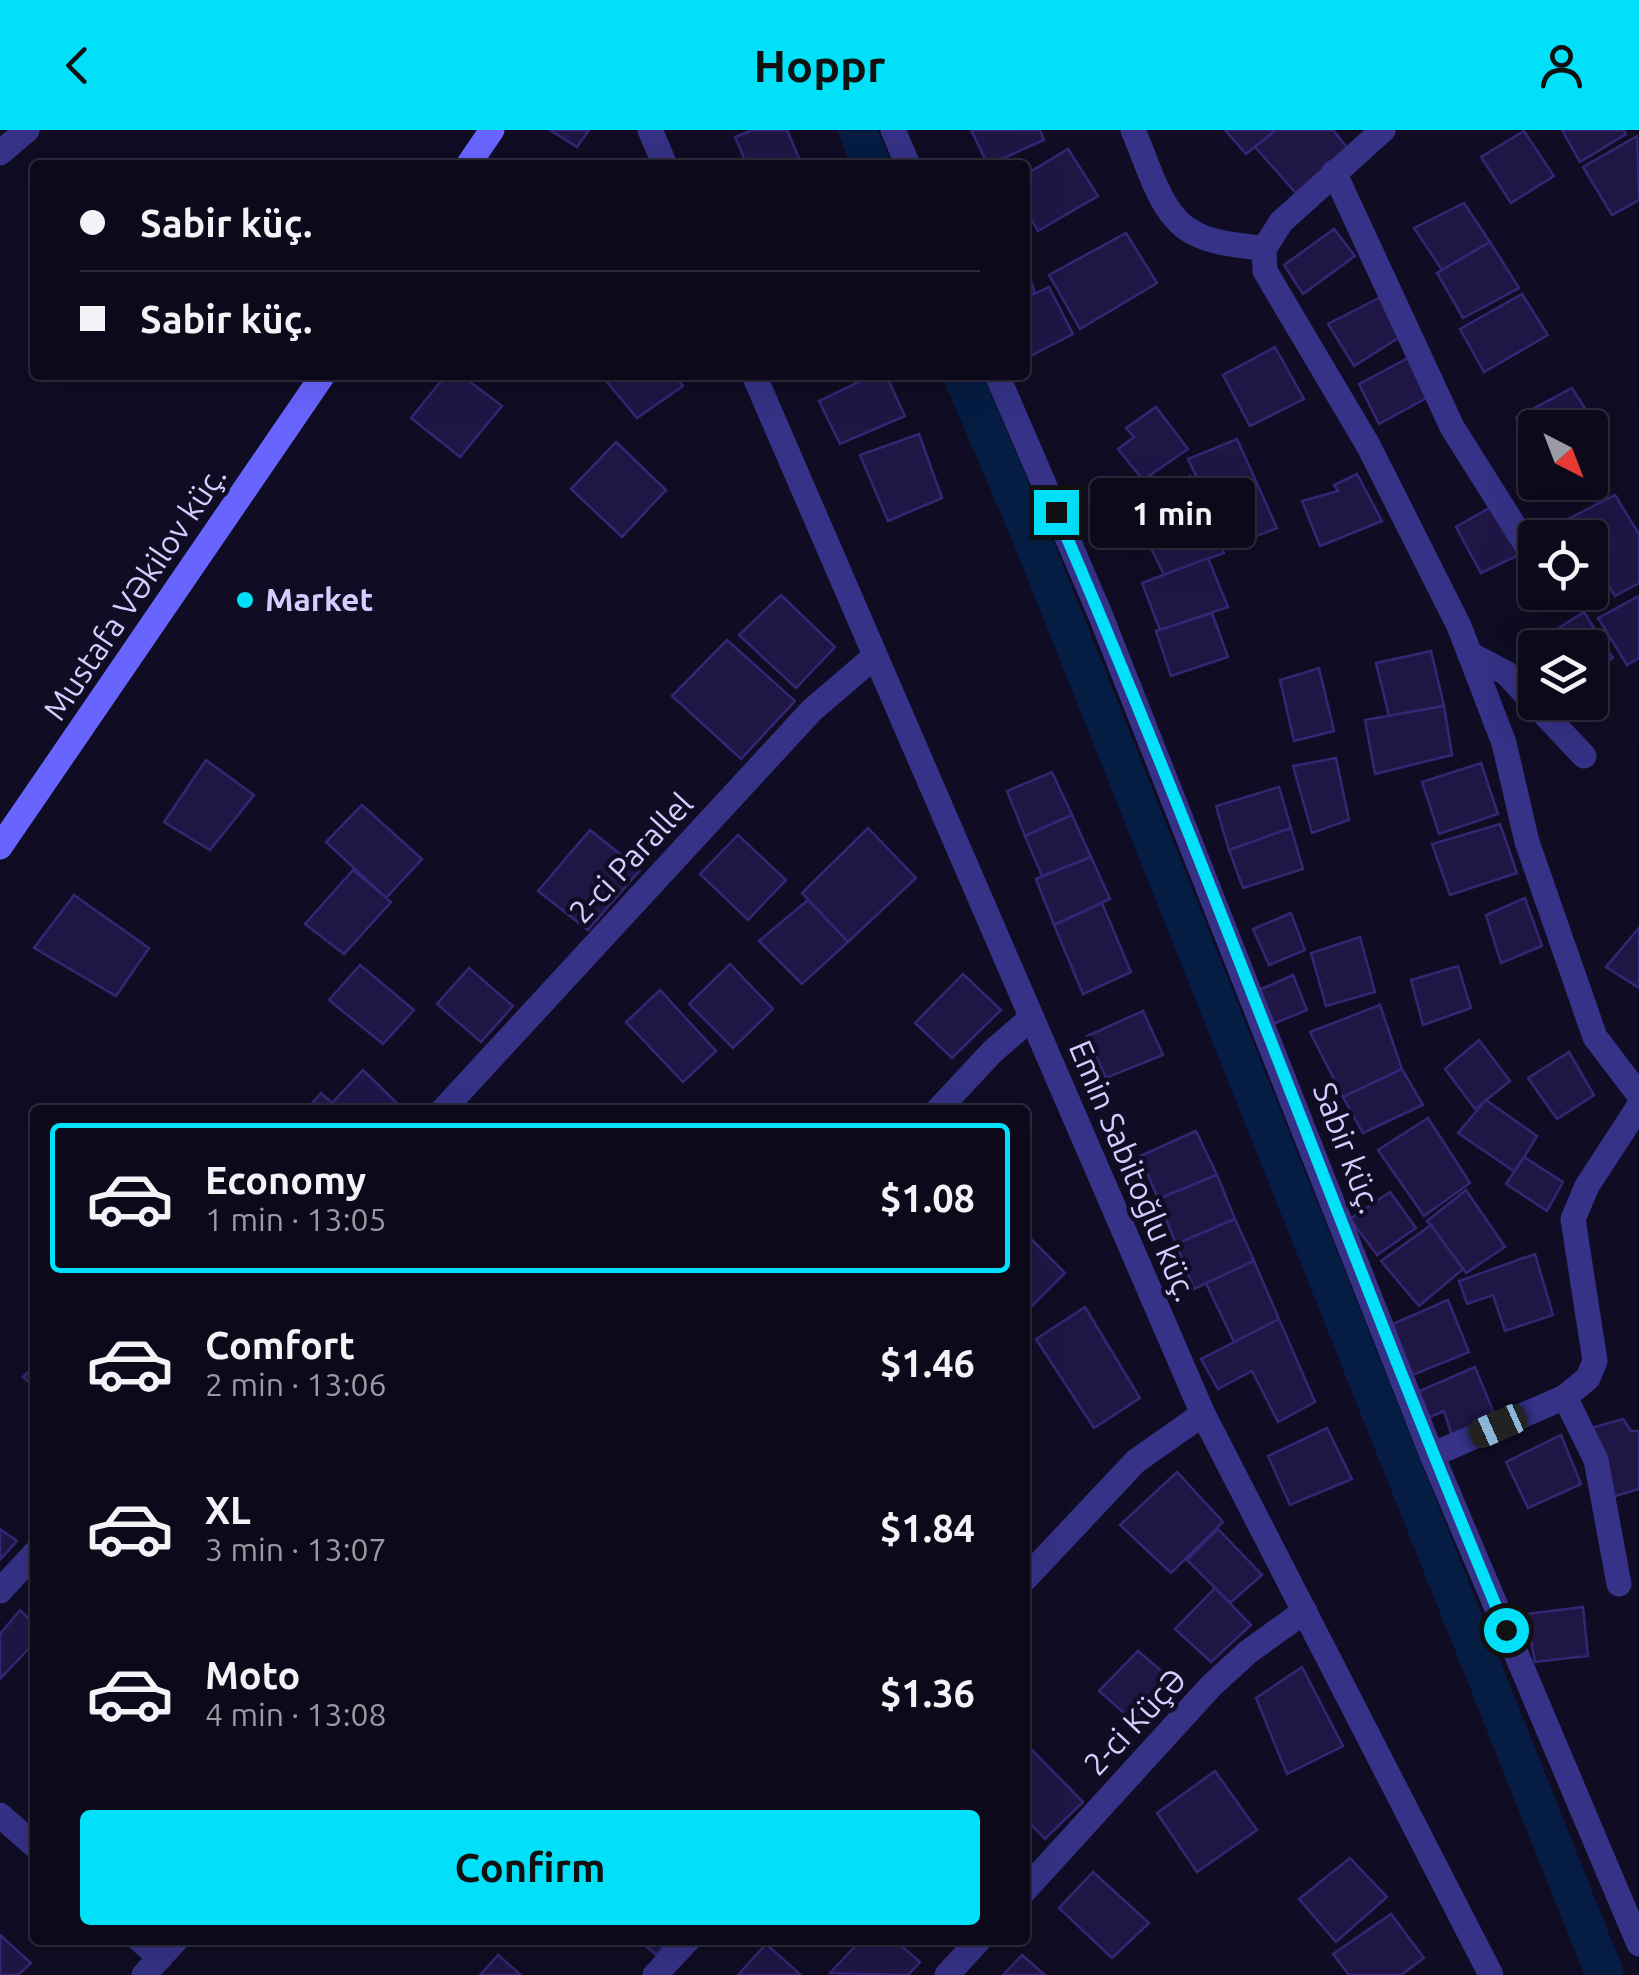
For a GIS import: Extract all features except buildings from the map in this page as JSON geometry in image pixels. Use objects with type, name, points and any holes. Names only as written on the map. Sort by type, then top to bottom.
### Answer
[{"type":"street","points":[[0,153],[27,130]]},
{"type":"street","points":[[471,160],[492,130]]},
{"type":"street","points":[[650,130],[663,160]]},
{"type":"street","points":[[894,130],[906,160]]},
{"type":"street","points":[[1132,130],[1171,215],[1185,229],[1200,237],[1264,249]]},
{"type":"street","points":[[1383,130],[1281,222],[1264,249],[1265,271],[1368,444],[1459,626],[1504,744],[1528,842],[1595,1037],[1639,1095]]},
{"type":"street","points":[[1334,172],[1452,427],[1518,532]]},
{"type":"street","name":"Mustafa Vəkilov küç.","points":[[0,847],[320,380]]},
{"type":"street","name":"Emin Sabitoğlu küç.","points":[[756,380],[1203,1414],[1491,1975]]},
{"type":"street","name":"Sabir küç.","points":[[999,380],[1107,632],[1432,1455],[1639,1944]]},
{"type":"street","points":[[1470,654],[1506,673],[1584,756]]},
{"type":"street","name":"2-ci Parallel","points":[[448,1105],[812,710],[874,656]]},
{"type":"street","points":[[943,1105],[992,1052],[1031,1018]]},
{"type":"street","points":[[1432,1455],[1565,1397],[1588,1378],[1595,1361],[1574,1219],[1587,1186],[1639,1106]]},
{"type":"street","points":[[1565,1397],[1596,1460],[1619,1584]]},
{"type":"street","points":[[1030,1574],[1136,1460],[1203,1414]]},
{"type":"street","points":[[0,1590],[30,1557]]},
{"type":"street","name":"2-ci Küçə","points":[[1030,1885],[1212,1686],[1248,1652],[1305,1611]]},
{"type":"street","points":[[0,1815],[30,1842]]},
{"type":"street","points":[[656,1975],[683,1945]]},
{"type":"street","points":[[946,1975],[974,1945]]},
{"type":"waterway","points":[[857,130],[870,160]]},
{"type":"waterway","points":[[964,380],[1031,536],[1605,1975]]},
{"type":"place","name":"Market","points":[[245,600]]},
{"type":"route","points":[[1056,512],[1432,1455],[1506,1630]]}]
